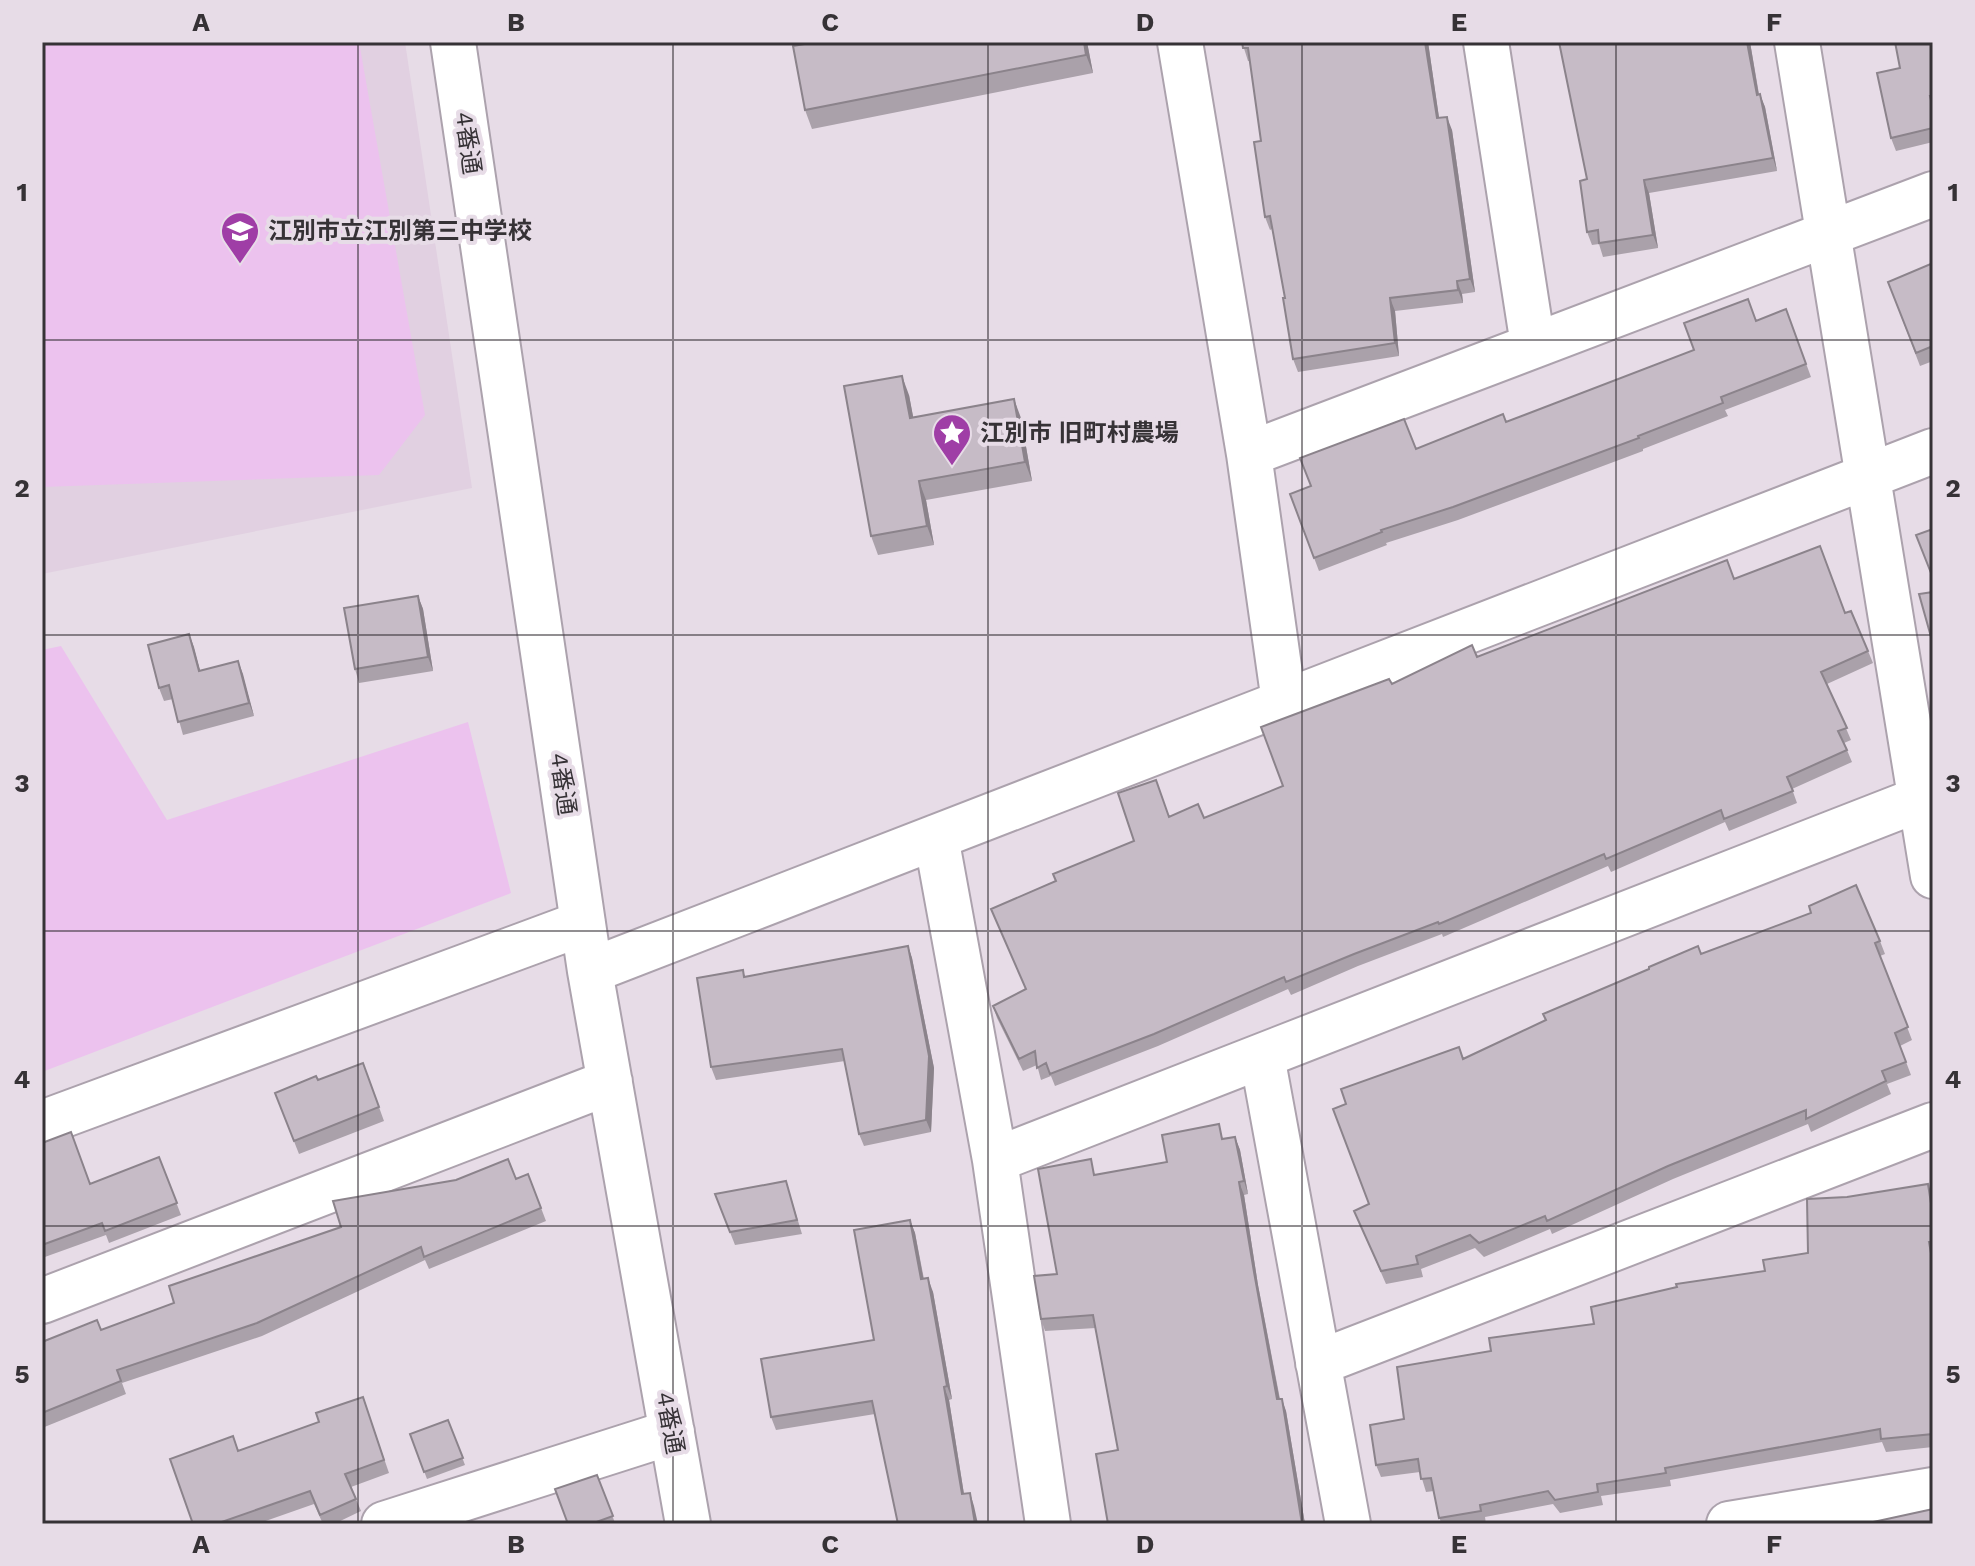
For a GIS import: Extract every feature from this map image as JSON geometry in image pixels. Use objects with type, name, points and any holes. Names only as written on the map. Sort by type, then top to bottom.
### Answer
[{"type":"street","name":"4番通","points":[[453,42],[590,971],[688,1524]]},
{"type":"street","points":[[1180,42],[1249,454],[1284,702]]},
{"type":"street","points":[[1486,42],[1533,345]]},
{"type":"street","points":[[1797,42],[1868,476],[1927,796],[1933,876]]},
{"type":"street","points":[[1249,454],[1933,194]]},
{"type":"street","points":[[590,971],[1933,451]]},
{"type":"street","points":[[995,1160],[1927,796]]},
{"type":"street","points":[[936,837],[995,1160],[1048,1524]]},
{"type":"street","points":[[42,1123],[583,923]]},
{"type":"street","points":[[1262,1056],[1348,1524]]},
{"type":"street","points":[[42,1301],[610,1082]]},
{"type":"street","points":[[1318,1363],[1933,1125]]},
{"type":"street","points":[[384,1524],[672,1432]]},
{"type":"street","points":[[1729,1524],[1933,1490]]},
{"type":"shaded area","name":"江別市立江別第三中学校","points":[[42,42],[405,42],[472,488],[42,574]]},
{"type":"shaded area","name":"江別市立江別第三中学校","points":[[42,42],[359,42],[425,415],[379,475],[42,487]]},
{"type":"shaded area","points":[[61,646],[167,820],[468,722],[511,893],[42,1072],[42,650]]},
{"type":"building","points":[[816,42],[1084,42],[1086,55],[805,110],[793,46]]},
{"type":"building","points":[[1242,42],[1425,42],[1437,118],[1447,117],[1470,279],[1457,281],[1458,290],[1390,298],[1395,343],[1293,359],[1270,216],[1265,217],[1254,142],[1261,141],[1248,48],[1243,48]]},
{"type":"building","points":[[1559,42],[1747,42],[1773,158],[1644,180],[1653,235],[1599,243],[1598,230],[1587,232],[1580,181],[1587,179]]},
{"type":"building","points":[[1895,42],[1933,42],[1933,96],[1930,96],[1933,128],[1891,138],[1877,73],[1900,68]]},
{"type":"building","points":[[1933,263],[1933,346],[1916,353],[1888,282]]},
{"type":"building","points":[[1748,299],[1756,321],[1786,309],[1806,364],[1721,397],[1723,403],[1639,438],[1453,507],[1381,530],[1314,558],[1290,494],[1311,486],[1300,458],[1404,419],[1416,449],[1503,414],[1506,422],[1694,350],[1684,323]]},
{"type":"building","points":[[902,376],[910,418],[1014,399],[1025,462],[919,481],[927,526],[871,536],[844,386]]},
{"type":"building","points":[[1933,529],[1933,578],[1916,535]]},
{"type":"building","points":[[1820,546],[1845,613],[1851,611],[1868,651],[1821,672],[1847,728],[1838,731],[1847,750],[1787,777],[1793,791],[1724,819],[1721,810],[1606,859],[1604,854],[1439,924],[1286,982],[1284,977],[1154,1034],[1050,1074],[1046,1063],[1037,1068],[1035,1051],[1019,1059],[993,1006],[1026,989],[991,909],[1056,881],[1053,874],[1134,841],[1118,793],[1156,780],[1169,817],[1198,804],[1204,818],[1283,786],[1261,727],[1389,679],[1392,684],[1472,645],[1477,657],[1727,560],[1734,579]]},
{"type":"building","points":[[1933,592],[1933,644],[1919,594]]},
{"type":"building","points":[[418,596],[428,657],[355,669],[344,608]]},
{"type":"building","points":[[189,634],[199,671],[238,661],[249,703],[178,722],[169,685],[159,688],[148,645]]},
{"type":"building","points":[[1856,885],[1880,941],[1875,943],[1908,1027],[1895,1033],[1906,1062],[1882,1071],[1886,1081],[1806,1119],[1806,1110],[1668,1166],[1547,1221],[1545,1216],[1479,1243],[1470,1235],[1416,1256],[1418,1264],[1381,1271],[1354,1211],[1369,1204],[1333,1109],[1346,1104],[1341,1089],[1459,1047],[1463,1059],[1546,1020],[1543,1014],[1649,967],[1698,946],[1701,954],[1811,913],[1809,906]]},
{"type":"building","points":[[908,946],[929,1056],[926,1120],[859,1134],[842,1049],[711,1067],[697,978],[743,970],[744,977]]},
{"type":"building","points":[[363,1063],[379,1107],[294,1141],[275,1093],[316,1076],[318,1080]]},
{"type":"building","points":[[1219,1124],[1222,1139],[1235,1137],[1244,1181],[1239,1182],[1254,1272],[1277,1399],[1282,1399],[1302,1524],[1108,1524],[1096,1454],[1118,1450],[1093,1315],[1041,1319],[1034,1276],[1057,1274],[1038,1169],[1091,1159],[1094,1175],[1167,1162],[1162,1135]]},
{"type":"building","points":[[71,1132],[90,1184],[159,1157],[177,1203],[105,1231],[102,1223],[42,1245],[42,1143]]},
{"type":"building","points":[[508,1159],[516,1179],[528,1174],[541,1208],[424,1257],[421,1247],[257,1323],[117,1370],[121,1381],[42,1413],[42,1342],[97,1320],[101,1330],[174,1303],[169,1286],[341,1227],[333,1201],[456,1180]]},
{"type":"building","points":[[786,1181],[797,1220],[730,1232],[715,1194]]},
{"type":"building","points":[[1928,1184],[1933,1216],[1933,1242],[1929,1242],[1933,1264],[1933,1434],[1881,1439],[1880,1429],[1665,1468],[1666,1473],[1597,1484],[1598,1492],[1555,1500],[1548,1491],[1480,1505],[1481,1511],[1439,1518],[1431,1478],[1421,1479],[1418,1459],[1376,1465],[1370,1425],[1404,1419],[1397,1367],[1491,1351],[1489,1338],[1594,1324],[1591,1307],[1677,1287],[1676,1284],[1765,1271],[1763,1260],[1808,1253],[1807,1199],[1847,1197]]},
{"type":"building","points":[[910,1220],[921,1279],[928,1278],[962,1494],[970,1493],[975,1524],[898,1524],[872,1401],[771,1417],[761,1359],[874,1340],[854,1230]]},
{"type":"building","points":[[363,1397],[384,1460],[345,1474],[356,1499],[320,1515],[310,1491],[216,1524],[193,1524],[170,1459],[233,1436],[238,1451],[319,1422],[316,1413]]},
{"type":"building","points":[[448,1420],[463,1458],[424,1472],[410,1434]]},
{"type":"building","points":[[597,1475],[613,1516],[591,1524],[568,1524],[555,1489]]},
{"type":"building","points":[[1933,1509],[1933,1524],[1864,1524]]},
{"type":"place","name":"江別市立江別第三中学校","points":[[240,265]]},
{"type":"place","name":"江別市 旧町村農場","points":[[952,467]]}]
